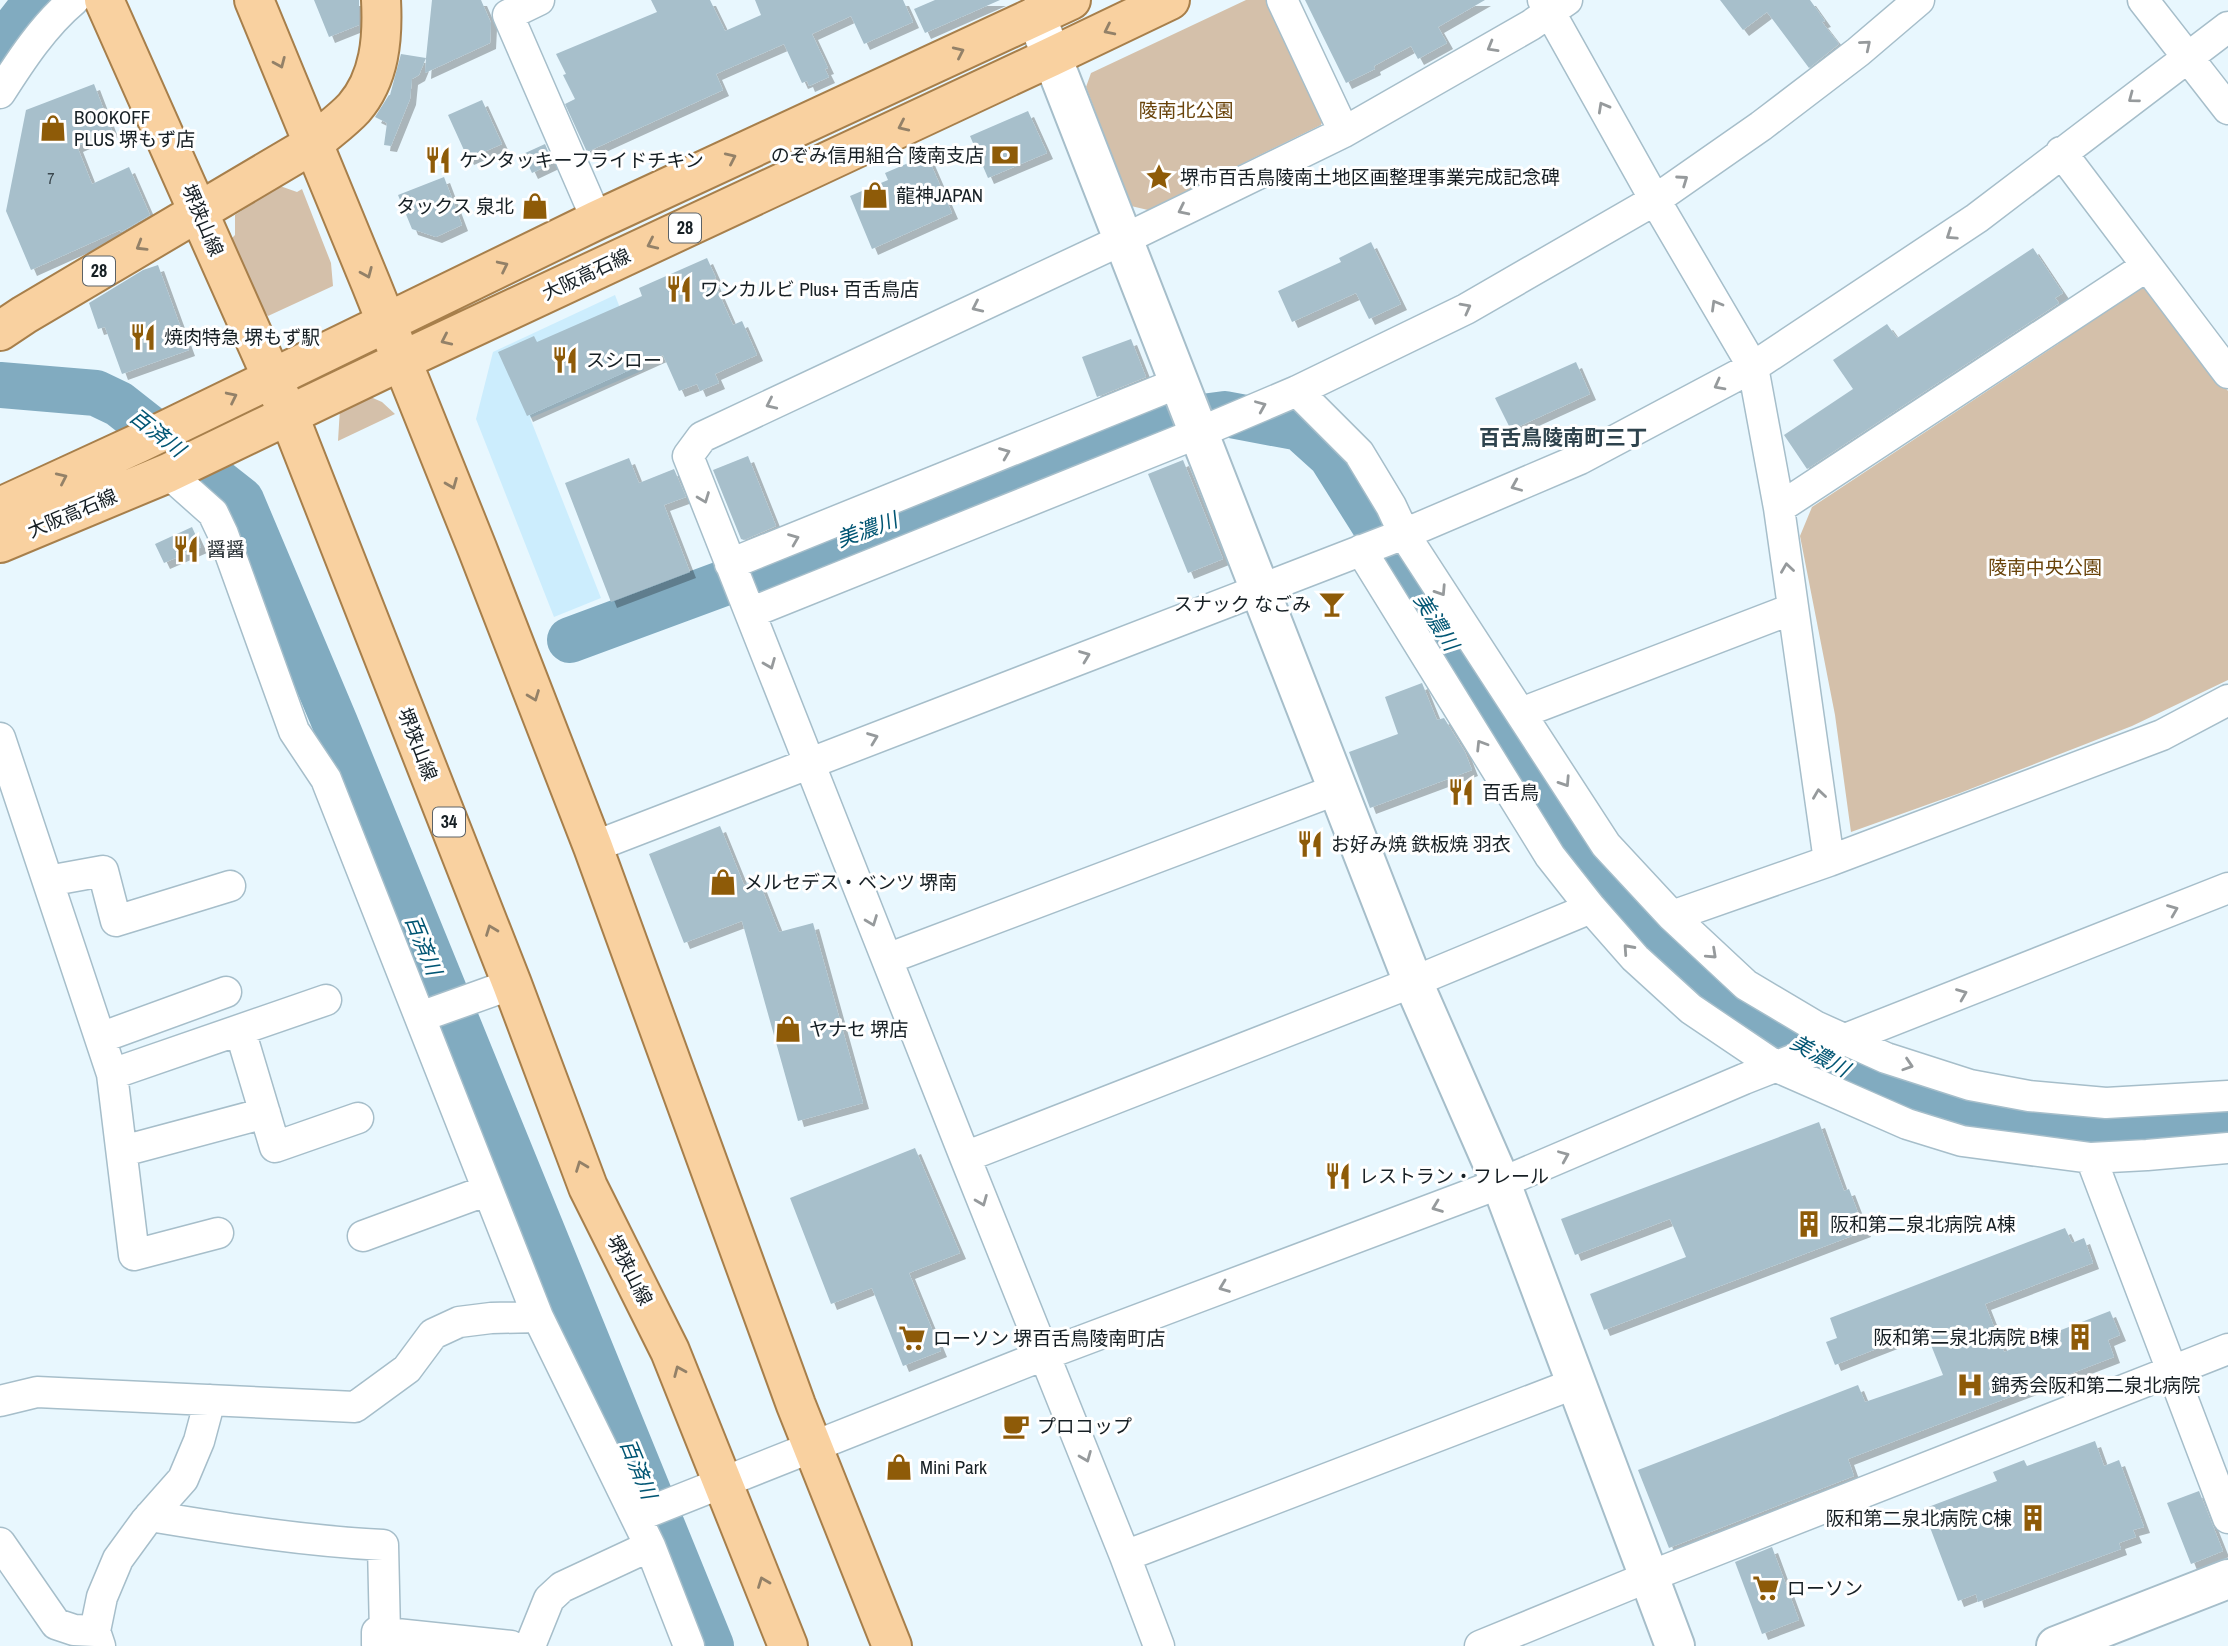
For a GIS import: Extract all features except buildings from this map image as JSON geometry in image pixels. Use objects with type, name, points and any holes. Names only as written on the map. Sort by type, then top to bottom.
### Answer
[{"type":"main road","name":"堺狭山線","points":[[104,0],[289,416],[589,1187],[670,1351],[788,1646]]},
{"type":"main road","points":[[254,0],[477,548],[593,846],[813,1447],[892,1646]]},
{"type":"main road","name":"28","points":[[0,331],[24,314],[313,144],[354,108],[370,84],[381,47],[381,0]]},
{"type":"main road","name":"大阪高石線","points":[[0,506],[155,435],[386,321],[431,302],[1033,8],[1071,0]]},
{"type":"main road","name":"大阪高石線","points":[[0,543],[289,416],[1170,0]]},
{"type":"street","points":[[0,93],[22,59],[62,10],[74,0]]},
{"type":"street","points":[[539,0],[508,15],[597,220]]},
{"type":"street","points":[[1282,0],[1344,132]]},
{"type":"street","points":[[748,606],[1198,433],[1297,391],[1466,309],[1655,200],[1772,118],[1858,52],[1919,0]]},
{"type":"street","points":[[2143,0],[2228,109]]},
{"type":"street","points":[[1159,1646],[688,456],[702,437],[1344,132],[1554,4],[1655,200],[1753,367],[1779,508],[1829,861]]},
{"type":"street","points":[[1033,8],[1413,982],[1501,1183],[1675,1646]]},
{"type":"street","points":[[593,846],[1404,534],[1580,459],[1753,367],[1977,218],[2228,27]]},
{"type":"street","points":[[2061,152],[2228,373]]},
{"type":"street","points":[[1779,508],[2147,266]]},
{"type":"street","points":[[732,567],[1178,383]]},
{"type":"street","points":[[1297,391],[1359,453],[1391,506],[1404,534],[1606,845],[1672,916],[1746,985],[1815,1026],[1838,1043],[1958,1081],[2029,1096],[2106,1103],[2228,1096]]},
{"type":"street","points":[[183,464],[223,534],[294,731],[326,779],[425,1016],[488,1190],[538,1317],[642,1515],[650,1546],[689,1646]]},
{"type":"street","points":[[1360,550],[1550,856],[1635,958],[1691,1009],[1787,1063],[1907,1124],[1962,1141],[2091,1158],[2228,1148]]},
{"type":"street","points":[[1521,713],[1793,609]]},
{"type":"street","points":[[1672,916],[1829,861],[2162,736],[2228,700]]},
{"type":"street","points":[[0,738],[112,1074],[134,1255],[218,1233]]},
{"type":"street","points":[[887,959],[1338,789]]},
{"type":"street","points":[[48,881],[103,872],[116,921],[230,886]]},
{"type":"street","points":[[642,1515],[1044,1355],[1501,1183],[1787,1063],[2228,888]]},
{"type":"street","points":[[965,1157],[1413,982],[1591,908]]},
{"type":"street","points":[[425,1016],[512,984]]},
{"type":"street","points":[[100,1038],[226,992]]},
{"type":"street","points":[[112,1074],[326,1000]]},
{"type":"street","points":[[240,1030],[275,1147],[358,1118]]},
{"type":"street","points":[[123,1152],[265,1113]]},
{"type":"street","points":[[2091,1158],[2228,1518]]},
{"type":"street","points":[[363,1236],[488,1190]]},
{"type":"street","points":[[0,1401],[37,1392],[355,1407],[407,1369],[433,1334],[459,1322],[538,1317]]},
{"type":"street","points":[[1480,1646],[1648,1577],[2228,1349]]},
{"type":"street","points":[[1125,1556],[1576,1383]]},
{"type":"street","points":[[0,1543],[56,1624],[98,1638],[102,1597],[118,1559],[150,1516],[183,1479],[199,1441],[209,1400]]},
{"type":"street","points":[[150,1516],[248,1532],[383,1545],[381,1640],[511,1646]]},
{"type":"street","points":[[530,1646],[549,1599],[562,1587],[650,1546]]},
{"type":"street","points":[[2056,1646],[2228,1579]]},
{"type":"shaded area","points":[[615,295],[644,370],[530,418],[601,598],[554,617],[476,419],[493,352]]},
{"type":"green space","name":"陵南北公園","points":[[1246,0],[1271,0],[1325,114],[1321,125],[1148,210],[1131,206],[1086,87],[1091,73]]},
{"type":"green space","points":[[280,186],[297,192],[302,189],[331,263],[333,286],[268,316],[256,300],[232,238],[235,235],[235,215]]},
{"type":"green space","name":"陵南中央公園","points":[[2144,283],[2228,391],[2228,680],[2132,726],[1851,832],[1835,715],[1800,536],[1812,507],[2058,344]]},
{"type":"green space","points":[[366,395],[382,402],[395,414],[338,441],[340,408]]},
{"type":"waterway","points":[[0,48],[37,0]]},
{"type":"waterway","name":"百済川","points":[[0,385],[96,393],[119,404],[241,500],[335,723],[711,1646]]},
{"type":"waterway","name":"美濃川","points":[[570,640],[1157,423],[1225,414],[1300,428],[1331,456],[1541,789],[1619,895],[1712,989],[1775,1032],[1873,1085],[1955,1112],[2027,1123],[2115,1131],[2168,1129],[2228,1122]]},
{"type":"place","name":"BOOKOFF PLUS 堺もず店","points":[[53,128]]},
{"type":"place","name":"のぞみ信用組合 陵南支店","points":[[1005,155]]},
{"type":"place","name":"ケンタッキーフライドチキン","points":[[438,160]]},
{"type":"place","name":"堺市百舌鳥陵南土地区画整理事業完成記念碑","points":[[1159,177]]},
{"type":"place","name":"龍神JAPAN","points":[[875,195]]},
{"type":"place","name":"タックス 泉北","points":[[535,206]]},
{"type":"place","name":"ワンカルビ Plus+ 百舌鳥店","points":[[679,289]]},
{"type":"place","name":"焼肉特急 堺もず駅","points":[[143,337]]},
{"type":"place","name":"スシロー","points":[[565,360]]},
{"type":"place","name":"醤醤","points":[[186,549]]},
{"type":"place","name":"スナック なごみ","points":[[1332,604]]},
{"type":"place","name":"百舌鳥","points":[[1461,792]]},
{"type":"place","name":"お好み焼 鉄板焼 羽衣","points":[[1310,844]]},
{"type":"place","name":"メルセデス・ベンツ 堺南","points":[[723,882]]},
{"type":"place","name":"ヤナセ 堺店","points":[[788,1029]]},
{"type":"place","name":"レストラン・フレール","points":[[1338,1176]]},
{"type":"place","name":"阪和第二泉北病院 A棟","points":[[1809,1224]]},
{"type":"place","name":"阪和第二泉北病院 B棟","points":[[2080,1337]]},
{"type":"place","name":"ローソン 堺百舌鳥陵南町店","points":[[912,1338]]},
{"type":"place","name":"錦秀会阪和第二泉北病院","points":[[1970,1385]]},
{"type":"place","name":"プロコップ","points":[[1016,1426]]},
{"type":"place","name":"Mini Park","points":[[899,1467]]},
{"type":"place","name":"阪和第二泉北病院 C棟","points":[[2033,1518]]},
{"type":"place","name":"ローソン","points":[[1766,1588]]},
{"type":"district","name":"百舌鳥陵南町三丁","points":[[1563,438]]}]
